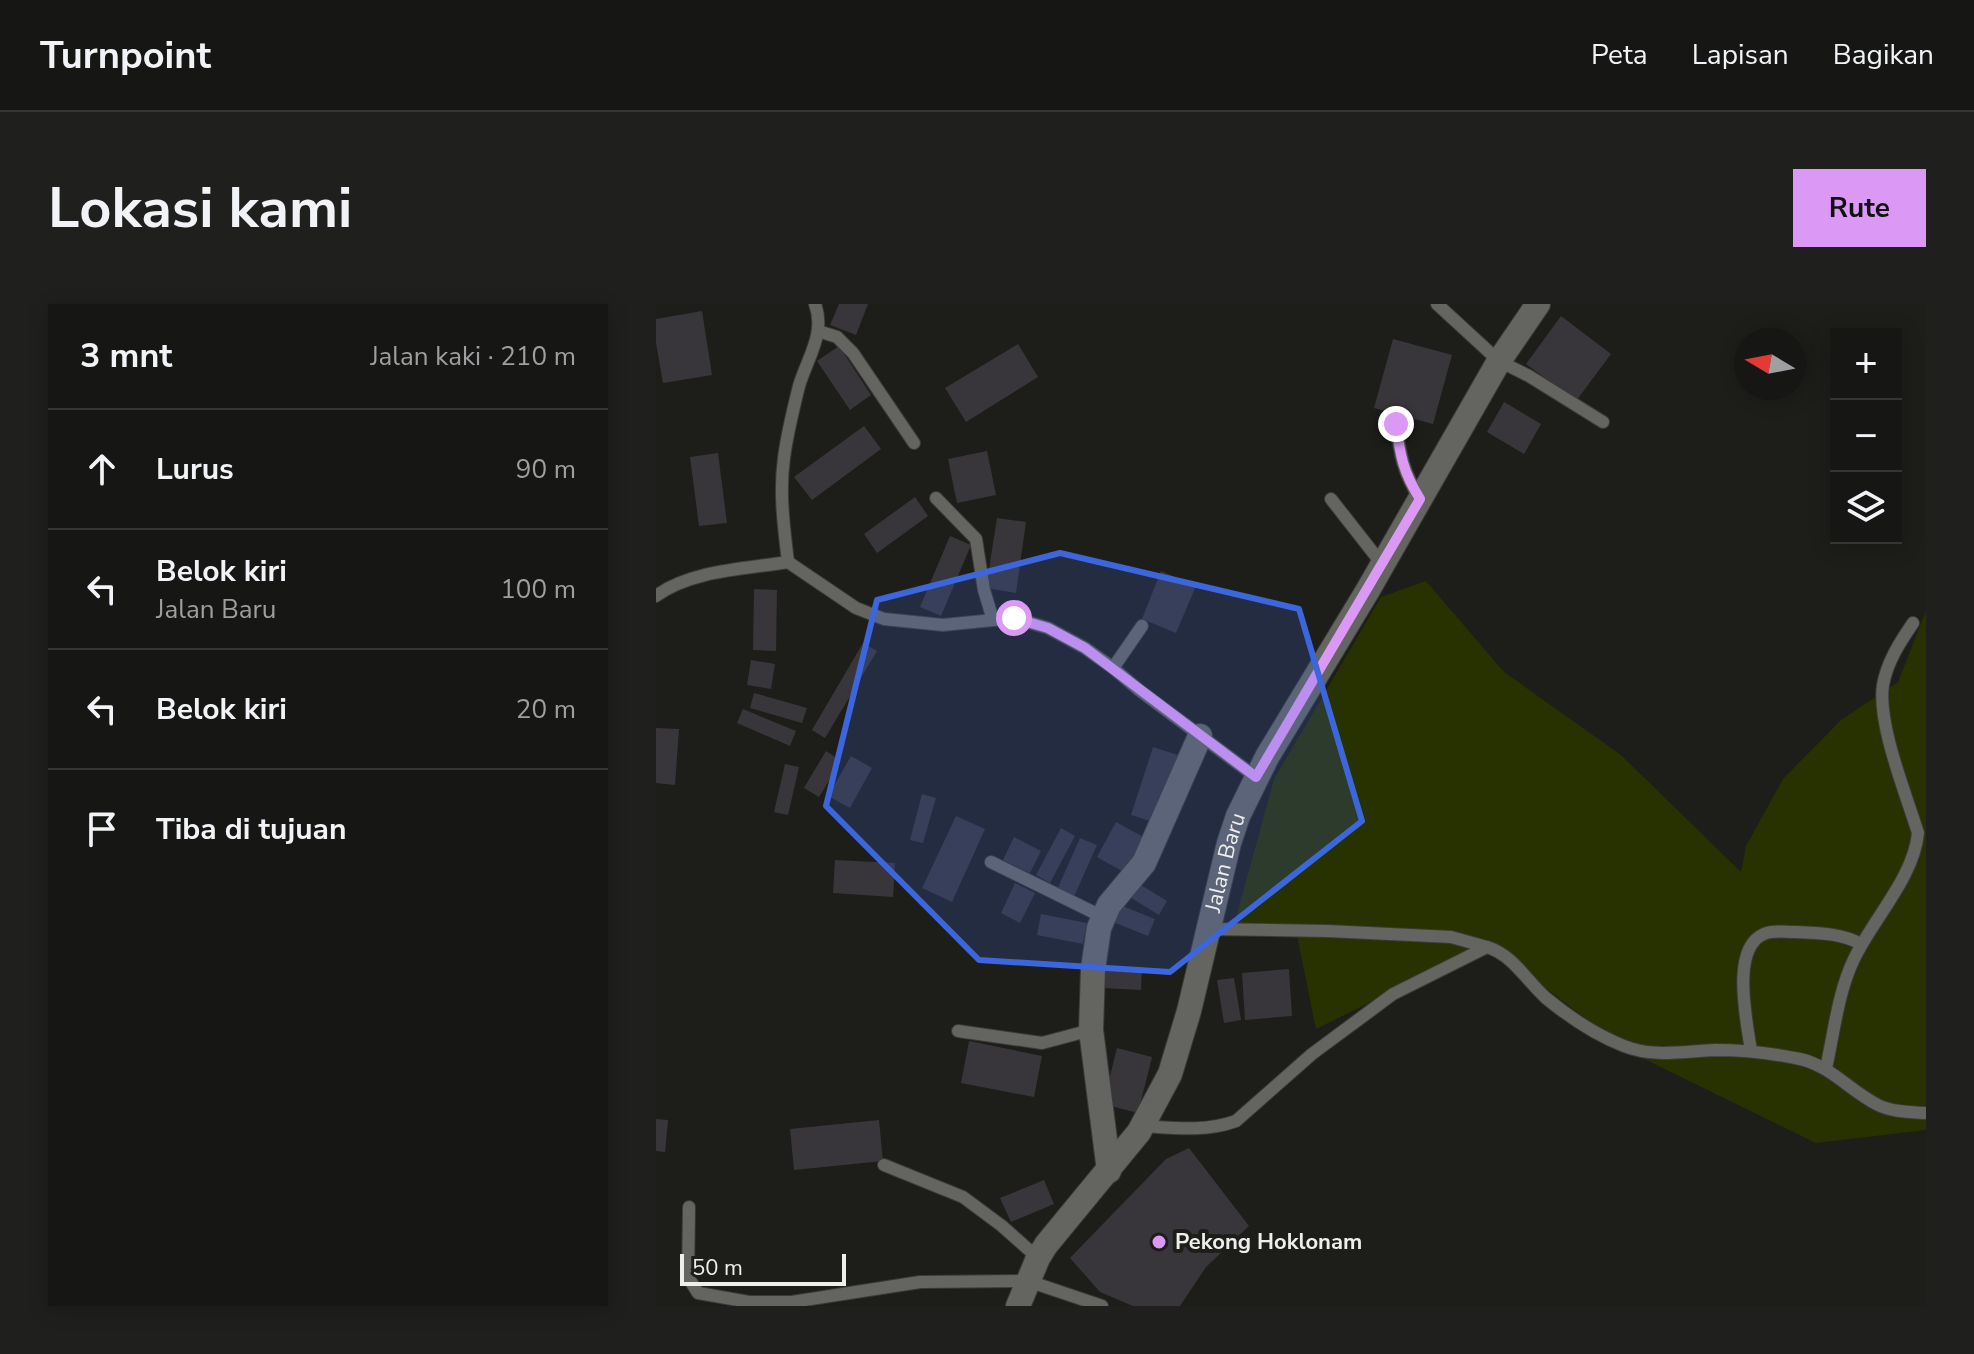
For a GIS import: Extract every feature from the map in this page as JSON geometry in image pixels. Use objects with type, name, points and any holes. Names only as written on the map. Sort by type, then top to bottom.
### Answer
[{"type":"street","name":"Jalan Baru","points":[[1018,1306],[1038,1258],[1143,1126],[1160,1096],[1175,1060],[1229,843],[1256,777],[1499,361],[1538,304]]},
{"type":"street","points":[[1109,1171],[1091,1030],[1093,969],[1103,917],[1109,905],[1144,863],[1200,736]]},
{"type":"lane","points":[[788,562],[783,463],[788,427],[800,381],[818,331],[815,304]]},
{"type":"lane","points":[[1437,304],[1499,361],[1603,422]]},
{"type":"lane","points":[[818,331],[837,337],[853,353],[914,443]]},
{"type":"lane","points":[[1396,424],[1400,458],[1407,478],[1420,499]]},
{"type":"lane","points":[[936,498],[979,545],[984,590],[993,620]]},
{"type":"lane","points":[[1331,499],[1382,564]]},
{"type":"lane","points":[[656,596],[694,579],[788,562],[856,608],[884,619],[943,625],[1014,618],[1048,628],[1113,668],[1256,777]]},
{"type":"lane","points":[[1826,1068],[1848,975],[1861,944],[1921,842],[1888,731],[1883,700],[1889,666],[1913,623]]},
{"type":"lane","points":[[1113,668],[1142,626]]},
{"type":"lane","points":[[991,862],[1103,917]]},
{"type":"lane","points":[[1208,929],[1451,937],[1500,951],[1564,1011],[1591,1030],[1626,1047],[1659,1054],[1751,1051],[1804,1060],[1826,1068],[1880,1106],[1926,1113]]},
{"type":"lane","points":[[1751,1051],[1743,963],[1750,945],[1760,935],[1772,931],[1813,932],[1849,938],[1861,944]]},
{"type":"lane","points":[[1143,1126],[1220,1127],[1236,1121],[1312,1054],[1393,994],[1487,947]]},
{"type":"lane","points":[[958,1031],[1042,1043],[1091,1030]]},
{"type":"lane","points":[[884,1165],[963,1197],[1038,1258]]},
{"type":"lane","points":[[689,1207],[688,1277],[698,1293],[749,1302],[792,1302],[920,1282],[1028,1281],[1102,1306]]},
{"type":"highlighted area","points":[[1060,553],[1299,609],[1362,821],[1170,972],[979,960],[826,806],[877,600]]},
{"type":"green space","points":[[1426,581],[1504,672],[1621,755],[1741,872],[1746,846],[1783,779],[1841,720],[1898,682],[1926,611],[1926,1130],[1816,1143],[1628,1051],[1488,944],[1316,1029],[1297,936],[1232,932],[1274,779],[1381,597]]},
{"type":"building","points":[[839,304],[868,304],[856,335],[830,325]]},
{"type":"building","points":[[702,311],[712,375],[663,383],[656,343],[656,319]]},
{"type":"building","points":[[1561,316],[1611,354],[1576,401],[1526,364]]},
{"type":"building","points":[[1393,339],[1452,355],[1433,424],[1374,408]]},
{"type":"building","points":[[1018,344],[1038,377],[966,422],[945,388]]},
{"type":"building","points":[[839,346],[871,395],[850,410],[817,361]]},
{"type":"building","points":[[1504,402],[1541,424],[1524,454],[1487,432]]},
{"type":"building","points":[[864,426],[881,449],[812,500],[794,477]]},
{"type":"building","points":[[987,451],[996,495],[957,503],[948,459]]},
{"type":"building","points":[[718,453],[727,523],[699,526],[690,457]]},
{"type":"building","points":[[915,497],[928,516],[877,553],[864,534]]},
{"type":"building","points":[[997,518],[1026,522],[1016,593],[986,588]]},
{"type":"building","points":[[950,536],[971,545],[941,616],[920,607]]},
{"type":"building","points":[[1161,571],[1196,586],[1176,633],[1142,619]]},
{"type":"building","points":[[754,589],[777,590],[776,651],[753,650]]},
{"type":"building","points":[[863,643],[877,651],[825,738],[812,730]]},
{"type":"building","points":[[751,660],[775,664],[771,689],[747,685]]},
{"type":"building","points":[[754,693],[807,708],[802,723],[750,708]]},
{"type":"building","points":[[743,709],[796,731],[790,746],[737,723]]},
{"type":"building","points":[[656,728],[679,729],[675,785],[656,783]]},
{"type":"building","points":[[1153,747],[1181,756],[1159,824],[1131,815]]},
{"type":"building","points":[[826,751],[841,761],[819,797],[804,788]]},
{"type":"building","points":[[851,756],[872,768],[850,808],[828,796]]},
{"type":"building","points":[[785,764],[799,767],[788,815],[774,812]]},
{"type":"building","points":[[922,794],[936,798],[923,843],[910,840]]},
{"type":"building","points":[[956,816],[985,829],[952,902],[922,888]]},
{"type":"building","points":[[1116,822],[1149,840],[1129,875],[1097,857]]},
{"type":"building","points":[[1061,828],[1075,836],[1050,883],[1036,875]]},
{"type":"building","points":[[1014,837],[1041,851],[1030,873],[1003,860]]},
{"type":"building","points":[[1080,838],[1097,845],[1073,899],[1056,892]]},
{"type":"building","points":[[835,860],[895,863],[893,897],[833,893]]},
{"type":"building","points":[[1136,882],[1167,901],[1159,915],[1128,896]]},
{"type":"building","points":[[1015,883],[1035,893],[1020,923],[1001,913]]},
{"type":"building","points":[[1120,905],[1155,919],[1148,936],[1113,922]]},
{"type":"building","points":[[1041,914],[1087,923],[1083,944],[1037,935]]},
{"type":"building","points":[[1103,966],[1142,967],[1141,990],[1102,988]]},
{"type":"building","points":[[1289,969],[1292,1016],[1245,1020],[1242,973]]},
{"type":"building","points":[[1234,978],[1241,1020],[1224,1023],[1217,980]]},
{"type":"building","points":[[969,1041],[1042,1056],[1034,1097],[961,1083]]},
{"type":"building","points":[[1117,1048],[1152,1057],[1138,1113],[1103,1104]]},
{"type":"building","points":[[656,1119],[668,1120],[665,1152],[656,1151]]},
{"type":"building","points":[[879,1120],[883,1161],[794,1170],[790,1129]]},
{"type":"building","name":"Pekong Hoklonam","points":[[1189,1148],[1249,1226],[1206,1267],[1180,1306],[1133,1306],[1100,1292],[1070,1258],[1166,1159]]},
{"type":"building","points":[[1044,1180],[1054,1204],[1011,1222],[1000,1198]]},
{"type":"place","name":"Pekong Hoklonam","points":[[1159,1242]]},
{"type":"route","points":[[1014,618],[1048,628],[1085,648],[1256,777],[1420,499],[1407,478],[1400,458],[1396,424]]}]
